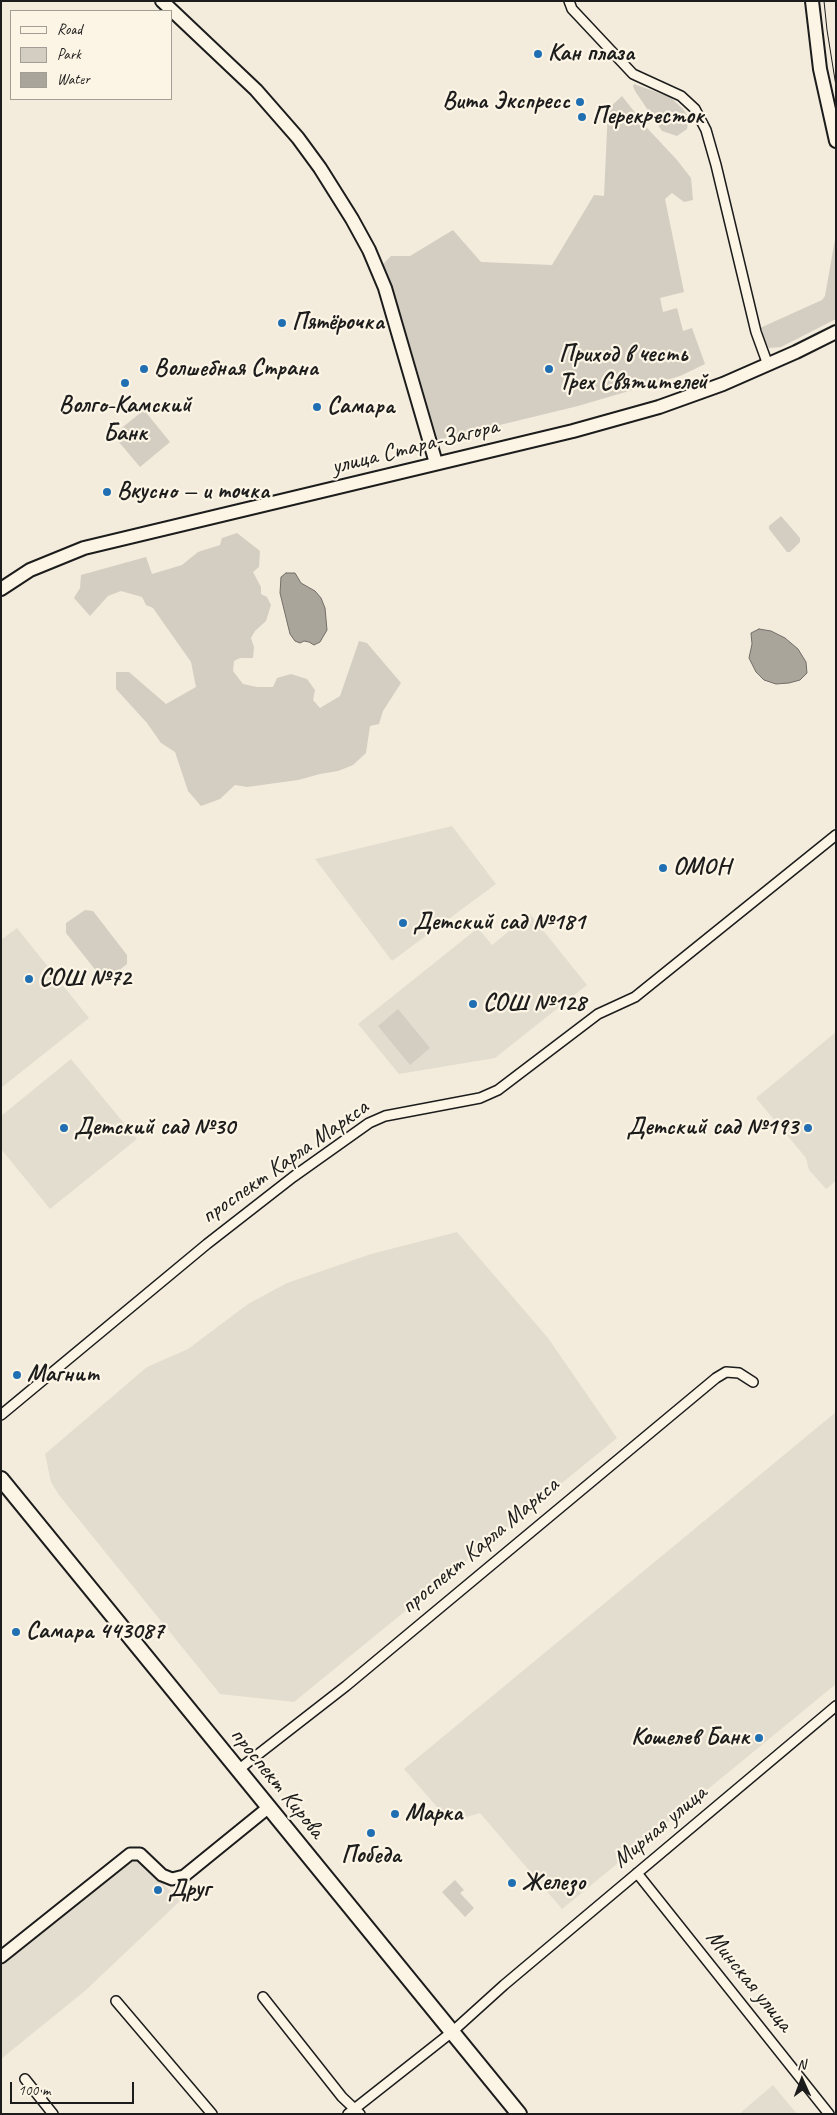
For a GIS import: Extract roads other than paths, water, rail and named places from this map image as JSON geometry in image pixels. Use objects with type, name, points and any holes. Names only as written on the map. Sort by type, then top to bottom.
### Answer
[{"type":"main road","points":[[162,1],[172,10]]},
{"type":"main road","points":[[812,1],[820,69],[836,141]]},
{"type":"main road","points":[[172,10],[256,90],[298,138],[320,168],[352,219],[369,250],[385,288],[436,463]]},
{"type":"main road","name":"улица Стара-Загора","points":[[1,589],[30,570],[84,548],[573,430],[659,407],[723,384],[833,335]]},
{"type":"main road","name":"проспект Кирова","points":[[1,1479],[519,2114]]},
{"type":"street","points":[[569,1],[572,9],[633,74],[681,96],[695,109],[706,130],[716,165],[756,332],[768,365]]},
{"type":"street","name":"проспект Карла Маркса","points":[[1,1415],[207,1244],[293,1177],[369,1123],[385,1116],[473,1099],[498,1090],[598,1014],[635,997],[836,834]]},
{"type":"street","name":"проспект Карла Маркса","points":[[238,1770],[346,1686],[716,1378],[726,1372],[739,1373],[753,1382]]},
{"type":"street","name":"Мирная улица","points":[[355,2112],[836,1706]]},
{"type":"street","points":[[1,1957],[130,1854],[140,1854],[162,1875],[172,1879],[184,1876],[269,1807]]},
{"type":"street","name":"Минская улица","points":[[637,1873],[829,2114]]},
{"type":"street","points":[[263,1998],[355,2112]]},
{"type":"street","points":[[116,2001],[212,2114]]},
{"type":"street","points":[[25,2079],[53,2114]]},
{"type":"water","points":[[286,573],[295,573],[301,583],[315,591],[321,598],[325,608],[327,630],[320,642],[314,645],[309,642],[304,641],[300,643],[295,641],[290,634],[280,593],[281,577]]},
{"type":"water","points":[[759,629],[771,631],[785,638],[798,649],[806,662],[807,673],[800,680],[776,684],[764,680],[756,672],[749,658],[752,644],[751,633]]},
{"type":"tram line","points":[[824,1],[836,86]]},
{"type":"place","name":"Кан плаза","points":[[538,54]]},
{"type":"place","name":"Вита Экспресс","points":[[580,102]]},
{"type":"place","name":"Перекресток","points":[[582,117]]},
{"type":"place","name":"Пятёрочка","points":[[282,323]]},
{"type":"place","name":"Волшебная Страна","points":[[144,369]]},
{"type":"place","name":"Приход в честь Трех Святителей","points":[[549,369]]},
{"type":"place","name":"Волго-Камский Банк","points":[[125,383]]},
{"type":"place","name":"Самара","points":[[317,407]]},
{"type":"place","name":"Вкусно — и точка","points":[[107,492]]},
{"type":"place","name":"ОМОН","points":[[663,868]]},
{"type":"place","name":"Детский сад №181","points":[[403,923]]},
{"type":"place","name":"СОШ №72","points":[[29,979]]},
{"type":"place","name":"СОШ №128","points":[[473,1004]]},
{"type":"place","name":"Детский сад №30","points":[[64,1128]]},
{"type":"place","name":"Детский сад №193","points":[[808,1128]]},
{"type":"place","name":"Магнит","points":[[17,1375]]},
{"type":"place","name":"Самара 443087","points":[[16,1632]]},
{"type":"place","name":"Кошелев Банк","points":[[759,1738]]},
{"type":"place","name":"Марка","points":[[395,1814]]},
{"type":"place","name":"Победа","points":[[371,1833]]},
{"type":"place","name":"Железо","points":[[512,1883]]},
{"type":"place","name":"Друг","points":[[158,1890]]}]
